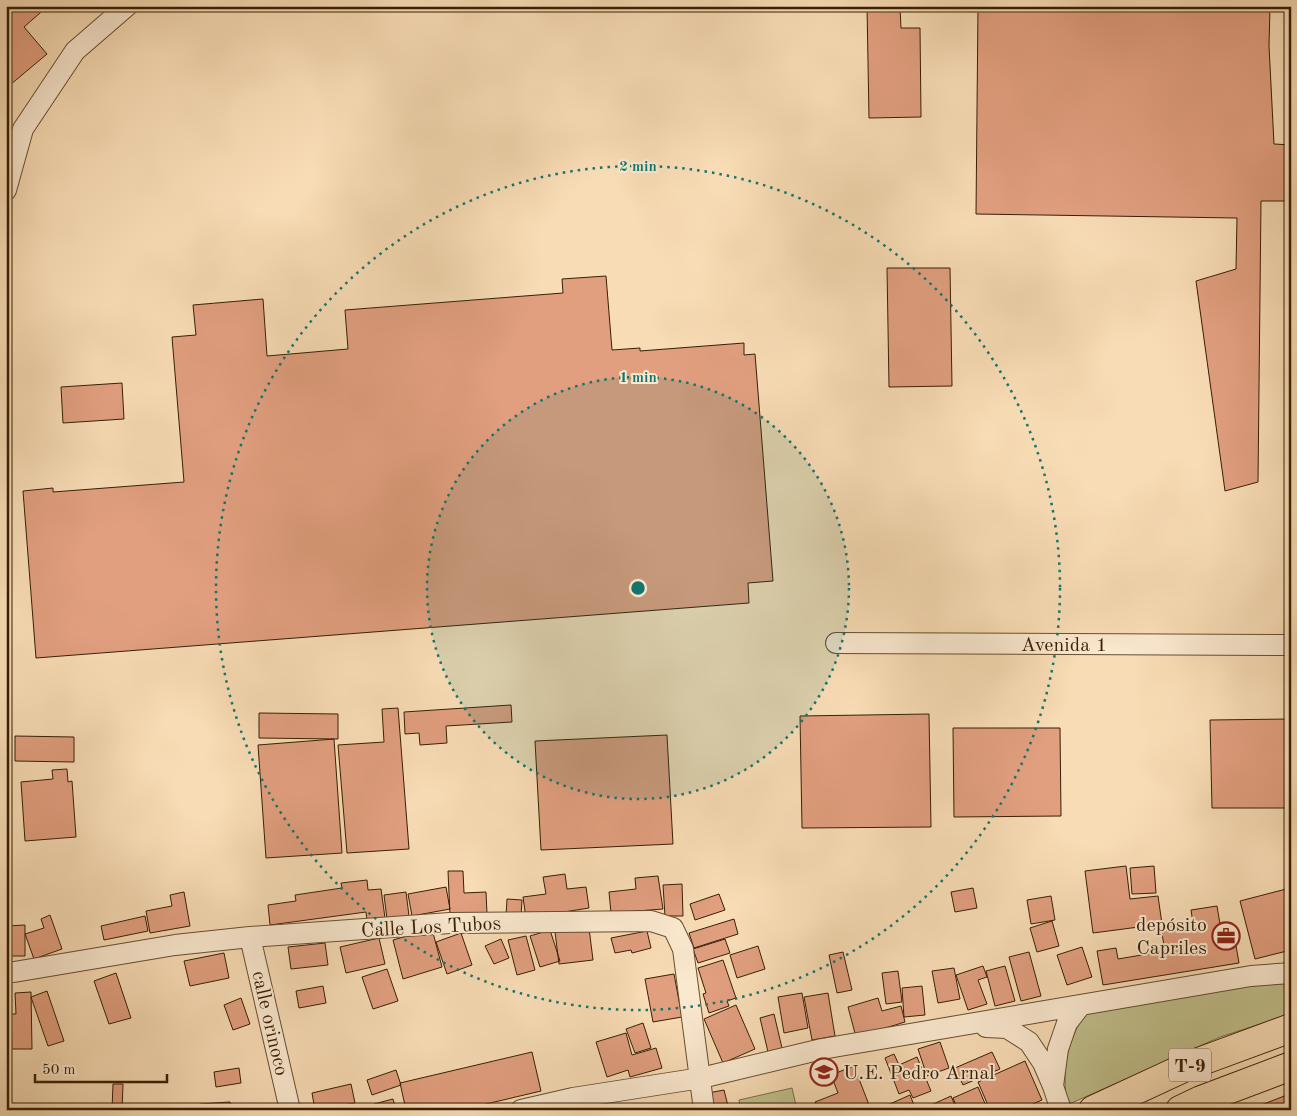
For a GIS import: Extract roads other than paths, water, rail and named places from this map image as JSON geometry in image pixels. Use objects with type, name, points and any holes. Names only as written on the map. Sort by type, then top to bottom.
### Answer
[{"type":"highway","name":"T-9","points":[[1093,1110],[1188,1066],[1291,1028]]},
{"type":"highway","name":"T-9","points":[[1180,1110],[1201,1100],[1291,1066]]},
{"type":"street","points":[[6,190],[23,129],[75,51],[127,6]]},
{"type":"street","name":"Avenida 1","points":[[836,643],[1291,645]]},
{"type":"street","name":"Calle Los Tubos","points":[[6,972],[175,944],[250,937],[450,924],[652,921],[673,928],[683,949],[704,1110]]},
{"type":"street","name":"calle orinoco","points":[[250,937],[290,1110]]},
{"type":"street","points":[[521,1110],[573,1098],[700,1078],[822,1049],[1251,976],[1291,973]]},
{"type":"street","points":[[1053,1086],[1058,1049],[1067,1024],[1081,1005]]},
{"type":"street","points":[[962,1025],[1007,1028],[1029,1042],[1043,1063],[1061,1110]]},
{"type":"place","name":"depósito Capriles","points":[[1226,936]]},
{"type":"place","name":"U.E. Pedro Arnal","points":[[824,1072]]}]
